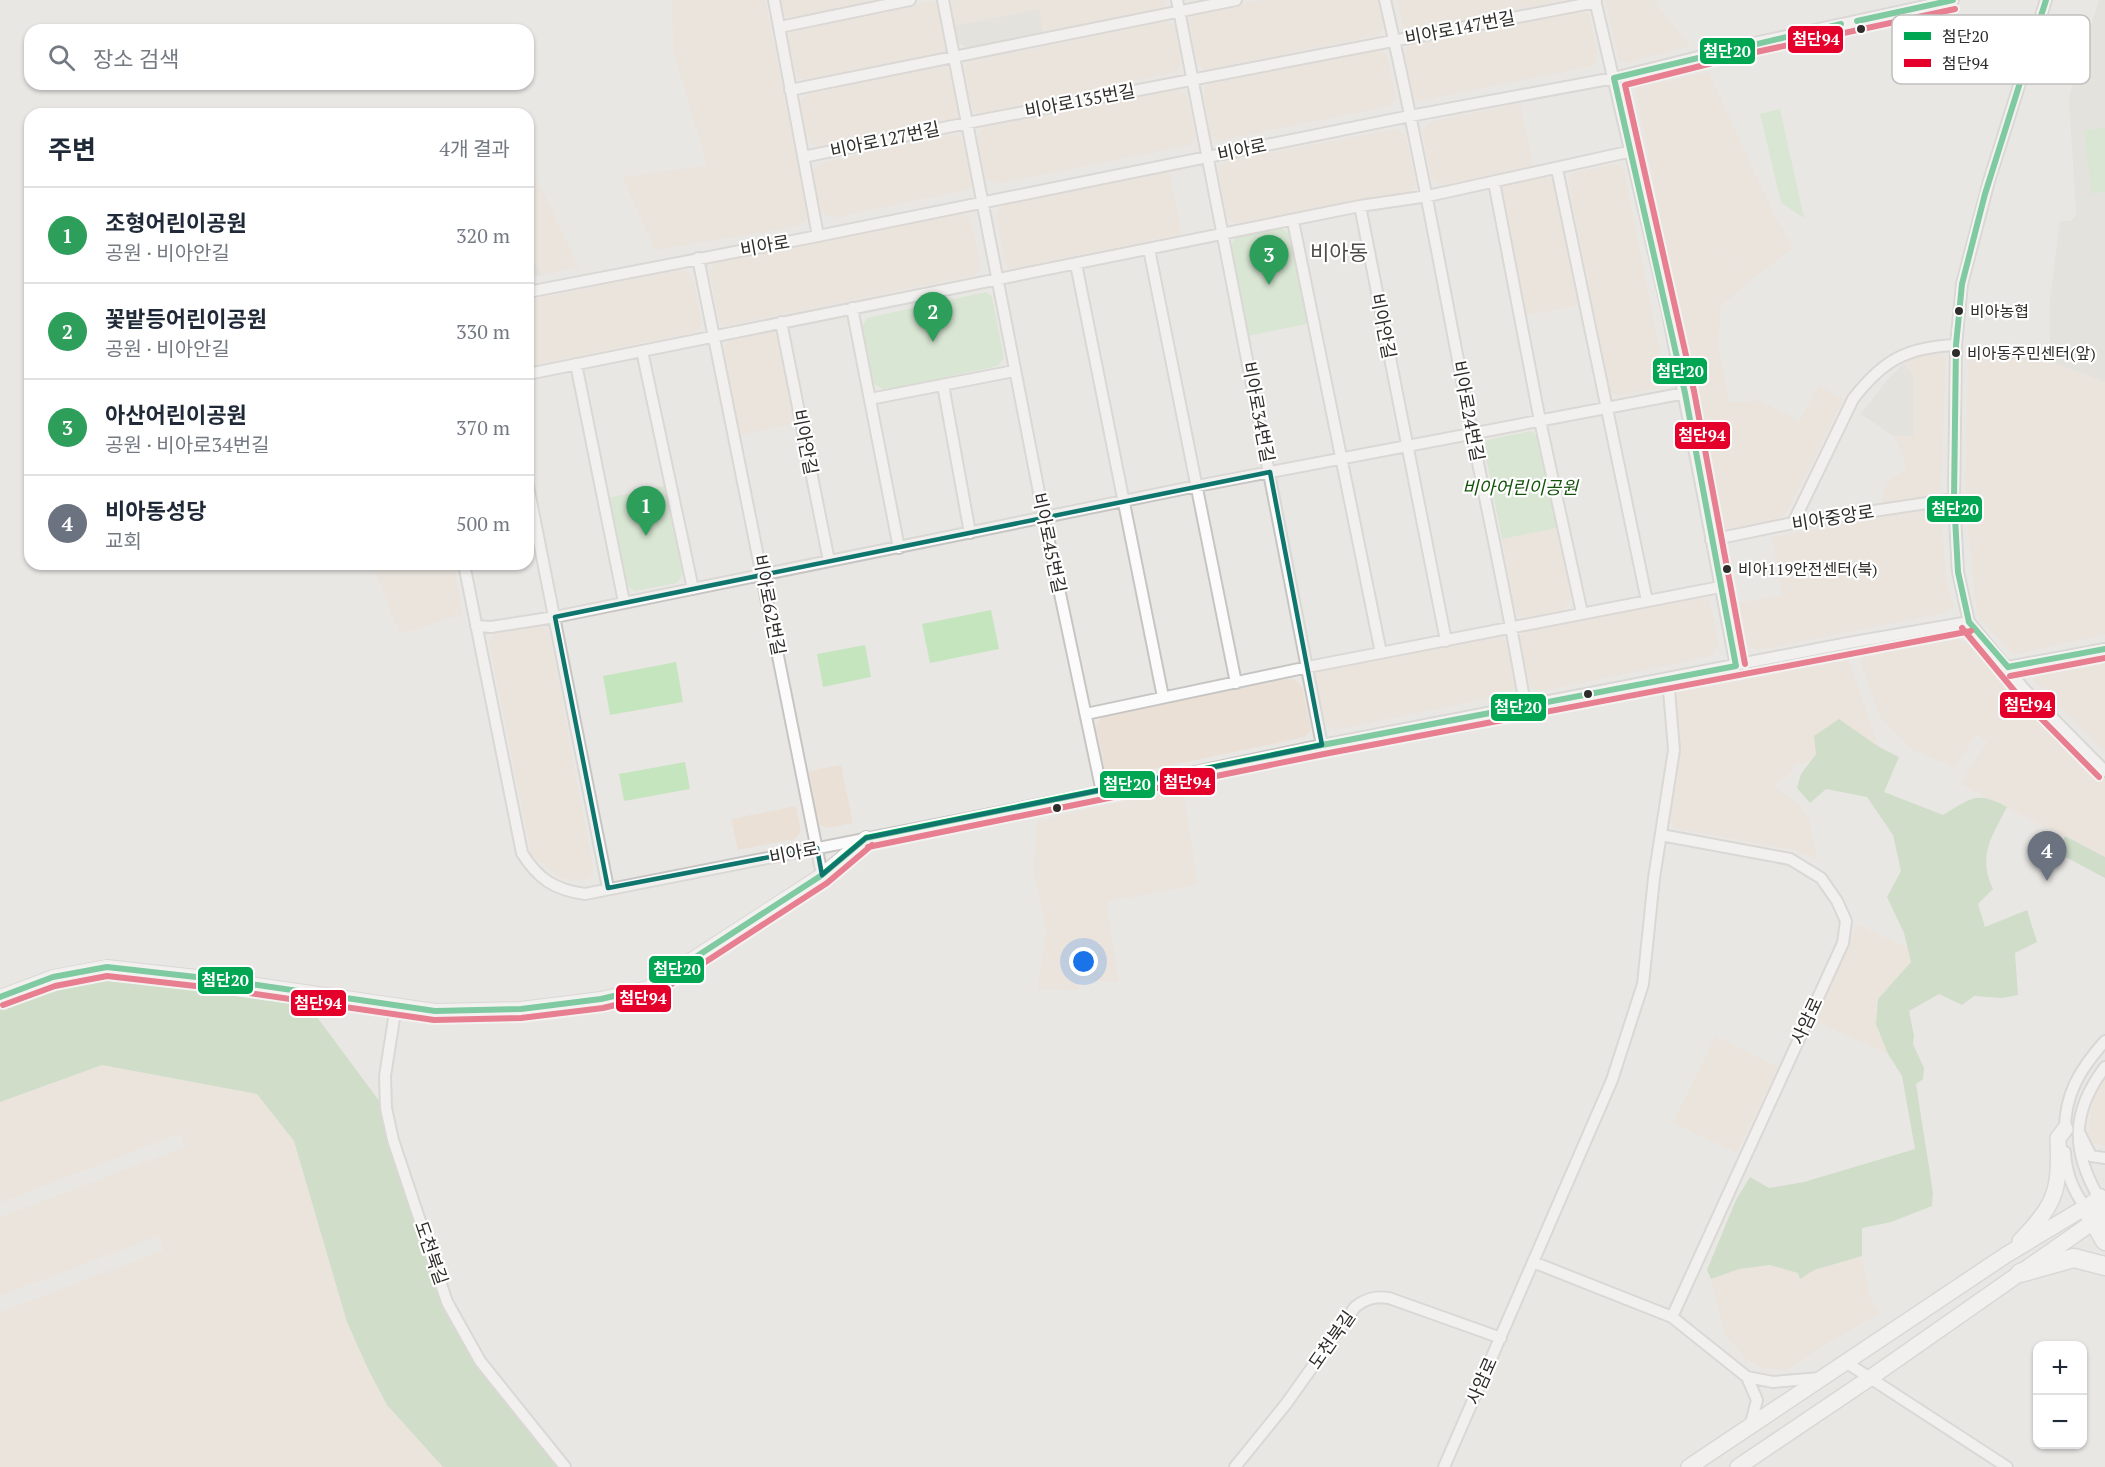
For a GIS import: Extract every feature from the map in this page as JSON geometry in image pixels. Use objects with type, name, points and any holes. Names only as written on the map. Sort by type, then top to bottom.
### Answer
[{"type":"highway","points":[[2099,1207],[2105,1241]]},
{"type":"highway","points":[[2020,1274],[2074,1258],[2094,1261],[2105,1266]]},
{"type":"main road","points":[[0,997],[53,977],[107,967],[223,980],[435,1011],[521,1009],[601,999],[648,988],[822,875],[866,838]]},
{"type":"main road","points":[[2006,1254],[2039,1220],[2052,1198],[2059,1177],[2058,1138],[2071,1129]]},
{"type":"main road","points":[[1689,1467],[2006,1254],[2099,1207]]},
{"type":"main road","points":[[1738,1467],[2020,1274],[2099,1207]]},
{"type":"street","points":[[774,0],[818,236]]},
{"type":"street","points":[[780,27],[910,0]]},
{"type":"street","points":[[943,0],[983,201]]},
{"type":"street","points":[[1177,0],[1208,157]]},
{"type":"street","points":[[790,90],[1236,0]]},
{"type":"street","name":"비아로147번길","points":[[1385,0],[1410,116]]},
{"type":"street","name":"비아로","points":[[534,291],[818,236],[1410,116],[1614,78],[1754,43],[1953,0]]},
{"type":"street","points":[[2041,15],[2046,0]]},
{"type":"street","points":[[1595,1],[1632,151],[1685,393],[1736,666]]},
{"type":"street","name":"비아로147번길","points":[[1194,79],[1595,1]]},
{"type":"street","name":"비아로135번길","points":[[968,123],[1194,79]]},
{"type":"street","points":[[2020,84],[1985,194],[1962,284],[1956,345],[1954,499],[1958,572],[1969,622],[2023,688],[2105,771]]},
{"type":"street","name":"비아로24번길","points":[[1410,116],[1428,196],[1472,434],[1512,626],[1525,705]]},
{"type":"street","name":"비아로127번길","points":[[803,157],[968,123]]},
{"type":"street","points":[[534,373],[1360,206],[1428,196],[1632,151]]},
{"type":"street","name":"비아로34번길","points":[[1208,157],[1322,745]]},
{"type":"street","points":[[1557,169],[1647,601]]},
{"type":"street","points":[[1494,182],[1540,421],[1582,613]]},
{"type":"street","name":"비아로45번길","points":[[983,201],[1014,370],[1102,792]]},
{"type":"street","name":"비아안길","points":[[1360,206],[1446,641]]},
{"type":"street","points":[[1293,221],[1381,653]]},
{"type":"street","points":[[1149,249],[1236,683]]},
{"type":"street","name":"비아로62번길","points":[[699,258],[764,575],[795,751],[822,875]]},
{"type":"street","points":[[1076,264],[1163,697]]},
{"type":"street","points":[[852,308],[899,548]]},
{"type":"street","name":"비아안길","points":[[781,322],[829,561]]},
{"type":"street","points":[[1793,524],[1853,399],[1862,387],[1885,365],[1911,350],[1930,346],[1956,345]]},
{"type":"street","points":[[642,351],[693,589]]},
{"type":"street","points":[[576,364],[624,602]]},
{"type":"street","points":[[870,399],[1014,370]]},
{"type":"street","points":[[942,385],[970,533]]},
{"type":"street","points":[[477,626],[491,627],[555,617],[1197,486],[1685,393]]},
{"type":"street","name":"비아중앙로","points":[[1711,540],[1793,524],[1954,499]]},
{"type":"street","points":[[534,515],[608,888]]},
{"type":"street","name":"비아로","points":[[465,570],[522,853],[532,870],[547,883],[565,891],[585,894],[1102,792],[1525,705],[1969,622]]},
{"type":"street","points":[[1086,714],[1512,626],[1720,587]]},
{"type":"street","points":[[2008,668],[2105,649]]},
{"type":"street","name":"사암로","points":[[1444,1467],[1612,1080],[1643,984],[1674,750],[1668,678]]},
{"type":"street","name":"사암로","points":[[1661,835],[1790,859],[1821,878],[1837,901],[1846,921],[1843,943],[1672,1317]]},
{"type":"street","name":"도천북길","points":[[396,1006],[385,1076],[386,1108],[393,1140],[447,1302],[480,1361],[565,1467]]},
{"type":"street","points":[[2099,1207],[2073,1191],[2066,1165],[2071,1129],[2070,1090],[2085,1063],[2105,1041]]},
{"type":"street","points":[[2099,1207],[2071,1129],[2105,1067]]},
{"type":"street","points":[[2071,1129],[2091,1156],[2105,1158]]},
{"type":"street","points":[[1533,1262],[1672,1317],[1748,1377],[1773,1382],[1820,1378]]},
{"type":"street","name":"도천북길","points":[[1235,1467],[1286,1404],[1355,1307],[1363,1301],[1371,1298],[1389,1298],[1500,1338]]},
{"type":"street","points":[[1847,1363],[2007,1467]]},
{"type":"street","points":[[1748,1377],[1757,1400],[1750,1427]]},
{"type":"highlighted area","points":[[1270,472],[1322,745],[866,838],[822,875],[817,848],[608,888],[555,617]]},
{"type":"shaded area","points":[[672,0],[765,0],[809,218],[796,227],[655,250],[622,177],[707,165],[673,51]]},
{"type":"shaded area","points":[[778,0],[888,0],[792,20],[781,12]]},
{"type":"shaded area","points":[[954,0],[1168,0],[1160,9],[1043,32],[1038,9],[954,26],[950,7]]},
{"type":"shaded area","points":[[1262,0],[1380,0],[1385,26],[1379,35],[1206,70],[1197,64],[1189,23],[1196,13]]},
{"type":"shaded area","points":[[1398,0],[1565,0],[1410,31],[1403,27]]},
{"type":"shaded area","points":[[1605,0],[1653,0],[1691,46],[1627,63],[1619,61]]},
{"type":"shaded area","points":[[2099,0],[2105,0],[2105,382],[2050,361],[2050,301],[2059,227],[2061,221],[2070,221],[2076,215],[2069,97],[2073,84],[2090,84],[2090,29]]},
{"type":"shaded area","points":[[932,1],[939,5],[948,49],[944,56],[807,84],[796,76],[788,38],[793,30]]},
{"type":"shaded area","points":[[1039,9],[1043,32],[967,48],[958,42],[954,26]]},
{"type":"shaded area","points":[[1582,10],[1590,15],[1598,58],[1593,66],[1420,101],[1413,97],[1405,52],[1410,44]]},
{"type":"shaded area","points":[[1167,21],[1175,26],[1182,63],[1176,72],[980,114],[972,109],[964,70],[969,62]]},
{"type":"shaded area","points":[[1380,50],[1387,55],[1396,98],[1391,106],[1218,141],[1211,137],[1203,92],[1208,84]]},
{"type":"shaded area","points":[[943,65],[951,71],[961,114],[956,121],[820,149],[808,141],[800,103],[807,93]]},
{"type":"shaded area","points":[[1708,71],[1776,218],[1794,248],[1749,282],[1726,250],[1706,255],[1666,82]]},
{"type":"shaded area","points":[[1666,82],[1706,255],[1725,250],[1749,282],[1720,307],[1719,349],[1730,402],[1754,402],[1734,424],[1751,526],[1729,530],[1720,526],[1636,92],[1640,85]]},
{"type":"shaded area","points":[[1176,89],[1187,96],[1196,138],[1191,145],[997,184],[985,177],[977,137],[983,127]]},
{"type":"shaded area","points":[[1520,103],[1533,166],[1442,185],[1432,179],[1422,132],[1429,122]]},
{"type":"shaded area","points":[[1396,129],[1406,136],[1416,184],[1410,192],[1237,225],[1227,218],[1218,171],[1225,161]]},
{"type":"shaded area","points":[[955,134],[963,140],[973,184],[968,190],[832,218],[820,211],[812,172],[819,163]]},
{"type":"shaded area","points":[[1615,164],[1624,169],[1666,381],[1661,387],[1617,396],[1610,391],[1568,180],[1572,173]]},
{"type":"shaded area","points":[[1169,170],[1182,234],[1011,269],[1006,266],[996,214],[1003,204]]},
{"type":"shaded area","points":[[534,174],[579,267],[542,275],[534,261]]},
{"type":"shaded area","points":[[1547,177],[1555,182],[1580,305],[1524,316],[1500,194],[1504,185]]},
{"type":"shaded area","points":[[961,212],[971,219],[981,267],[976,275],[724,326],[720,324],[709,272],[716,262]]},
{"type":"shaded area","points":[[534,260],[542,275],[534,277]]},
{"type":"shaded area","points":[[682,269],[692,275],[702,324],[697,332],[534,365],[534,299]]},
{"type":"shaded area","points":[[769,330],[779,337],[796,424],[738,435],[721,352],[729,339]]},
{"type":"shaded area","points":[[1921,353],[1942,353],[1946,357],[1941,492],[1883,505],[1882,493],[1890,479],[1905,470],[1905,459],[1893,436],[1913,436],[1913,375],[1904,363]]},
{"type":"shaded area","points":[[1968,354],[2050,361],[2105,382],[2105,635],[2013,655],[1977,616],[1965,501]]},
{"type":"shaded area","points":[[1904,363],[1913,375],[1913,436],[1893,436],[1861,414],[1887,380]]},
{"type":"shaded area","points":[[1819,385],[1844,399],[1788,510],[1777,522],[1751,526],[1734,424],[1756,398],[1799,421]]},
{"type":"shaded area","points":[[1941,504],[1946,577],[1954,608],[1943,613],[1760,650],[1750,648],[1744,643],[1737,603],[1782,595],[1772,537]]},
{"type":"shaded area","points":[[1557,528],[1571,598],[1564,610],[1523,618],[1515,612],[1502,539]]},
{"type":"shaded area","points":[[375,570],[454,570],[463,614],[405,633],[399,632]]},
{"type":"shaded area","points":[[1702,596],[1710,603],[1719,644],[1712,656],[1539,692],[1529,685],[1520,637],[1524,631]]},
{"type":"shaded area","points":[[541,625],[549,631],[594,872],[589,879],[573,881],[559,877],[531,854],[489,642],[496,632]]},
{"type":"shaded area","points":[[1497,635],[1506,641],[1516,685],[1510,694],[1335,730],[1325,723],[1316,676],[1320,670]]},
{"type":"shaded area","points":[[1956,637],[1976,650],[2105,780],[2105,857],[1960,784],[1987,742],[1977,734],[1955,768],[1913,750],[1880,717],[1859,657]]},
{"type":"shaded area","points":[[2105,657],[2105,752],[2033,680],[2044,669]]},
{"type":"shaded area","points":[[1848,658],[1879,747],[1839,719],[1810,761],[1794,766],[1790,774],[1774,786],[1799,804],[1809,818],[1817,860],[1793,850],[1673,828],[1670,820],[1680,733],[1675,691]]},
{"type":"shaded area","points":[[1292,678],[1302,686],[1311,729],[1305,737],[1115,777],[1105,771],[1096,725],[1102,716]]},
{"type":"shaded area","points":[[841,765],[853,823],[828,828],[819,825],[809,771]]},
{"type":"shaded area","points":[[1183,789],[1198,885],[1105,902],[1092,808]]},
{"type":"shaded area","points":[[796,806],[801,831],[795,839],[738,850],[731,819]]},
{"type":"shaded area","points":[[1092,808],[1119,982],[1079,980],[1078,990],[1037,989],[1046,931],[1033,871],[1037,821]]},
{"type":"shaded area","points":[[1857,924],[1908,948],[1912,962],[1877,999],[1876,1024],[1888,1054],[1816,1022]]},
{"type":"shaded area","points":[[1715,1036],[1778,1067],[1737,1153],[1673,1123]]},
{"type":"shaded area","points":[[102,1065],[257,1094],[294,1141],[347,1322],[368,1369],[387,1405],[443,1467],[0,1467],[0,1312],[163,1250],[158,1236],[0,1296],[0,1217],[185,1147],[179,1134],[0,1203],[0,1102]]},
{"type":"shaded area","points":[[2105,1077],[2105,1146],[2103,1146],[2093,1143],[2088,1133],[2094,1093]]},
{"type":"shaded area","points":[[1862,1256],[1870,1297],[1880,1313],[1823,1346],[1801,1292],[1800,1279],[1814,1270]]},
{"type":"shaded area","points":[[1770,1264],[1798,1273],[1801,1292],[1823,1346],[1786,1371],[1763,1368],[1746,1359],[1725,1335],[1711,1279],[1739,1269]]},
{"type":"green space","points":[[1780,109],[1804,218],[1781,203],[1760,114]]},
{"type":"green space","points":[[2105,128],[2105,192],[2092,194],[2084,130]]},
{"type":"green space","points":[[1281,228],[1289,234],[1307,324],[1248,336],[1230,246],[1237,236]]},
{"type":"green space","points":[[986,292],[992,297],[1004,358],[998,366],[884,390],[874,384],[862,326],[867,318]]},
{"type":"green space","name":"비아어린이공원","points":[[1531,431],[1539,438],[1557,528],[1502,539],[1484,447],[1487,440]]},
{"type":"green space","points":[[664,486],[683,574],[677,583],[635,591],[627,586],[608,498]]},
{"type":"green space","points":[[991,610],[999,649],[930,663],[922,624]]},
{"type":"green space","points":[[865,645],[871,677],[823,687],[817,654]]},
{"type":"green space","points":[[676,662],[683,702],[610,715],[603,676]]},
{"type":"green space","points":[[1839,719],[1879,747],[1899,757],[1884,792],[1943,815],[1967,801],[1981,798],[2007,807],[1988,846],[1986,856],[1988,877],[1993,889],[1978,904],[1985,927],[2027,910],[2037,942],[2015,953],[2018,995],[2002,998],[1974,996],[1962,1005],[1939,994],[1909,1011],[1914,1036],[1913,1044],[1924,1068],[1923,1079],[1916,1084],[1933,1193],[1932,1206],[1891,1222],[1862,1228],[1862,1256],[1814,1270],[1800,1279],[1798,1273],[1770,1265],[1739,1269],[1711,1279],[1707,1270],[1736,1200],[1750,1177],[1769,1188],[1804,1182],[1915,1149],[1902,1076],[1888,1054],[1876,1024],[1878,999],[1911,962],[1904,933],[1887,897],[1901,871],[1893,835],[1867,797],[1826,789],[1810,803],[1797,788],[1801,774],[1816,754],[1814,736]]},
{"type":"green space","points":[[685,762],[690,789],[624,801],[619,774]]},
{"type":"green space","points":[[2065,836],[2105,857],[2105,878],[2058,853]]},
{"type":"green space","points":[[104,976],[183,983],[299,1001],[311,1009],[383,1106],[466,1345],[488,1378],[513,1409],[566,1467],[443,1467],[387,1405],[347,1322],[294,1141],[257,1094],[102,1065],[0,1102],[0,1007],[70,982]]},
{"type":"transit line","name":"첨단20","points":[[1857,21],[1953,0]]},
{"type":"transit line","name":"첨단20","points":[[2041,15],[2046,0]]},
{"type":"transit line","name":"첨단94","points":[[1927,15],[1955,9]]},
{"type":"transit line","name":"첨단94","points":[[1745,664],[1694,391],[1625,85],[1756,52],[1892,23]]},
{"type":"transit line","name":"첨단20","points":[[1614,78],[1841,24]]},
{"type":"transit line","name":"첨단20","points":[[1614,78],[1685,393],[1736,666]]},
{"type":"transit line","name":"첨단20","points":[[2008,667],[1969,622],[1958,572],[1954,499],[1956,345],[1962,284],[1985,194],[2020,84]]},
{"type":"transit line","name":"첨단94","points":[[1962,628],[2017,694],[2099,777]]},
{"type":"transit line","name":"첨단94","points":[[868,847],[1324,754],[1971,631]]},
{"type":"transit line","name":"첨단20","points":[[2008,667],[2105,649]]},
{"type":"transit line","name":"첨단94","points":[[2010,676],[2105,658]]},
{"type":"transit line","name":"첨단20","points":[[866,838],[1322,745],[1736,666]]},
{"type":"transit line","name":"첨단20","points":[[0,997],[53,977],[107,967],[223,980],[435,1011],[521,1009],[601,999],[648,988],[822,875],[866,838]]},
{"type":"transit line","name":"첨단94","points":[[3,1005],[55,986],[107,976],[222,989],[434,1020],[521,1018],[603,1008],[653,996],[827,883],[872,845]]},
{"type":"place","name":"아산어린이공원","points":[[1269,285]]},
{"type":"place","name":"비아농협","points":[[1959,311]]},
{"type":"place","name":"꽃밭등어린이공원","points":[[933,342]]},
{"type":"place","name":"비아동주민센터(앞)","points":[[1956,353]]},
{"type":"place","name":"조형어린이공원","points":[[646,536]]},
{"type":"place","name":"비아119안전센터(북)","points":[[1727,569]]},
{"type":"place","name":"비아동성당","points":[[2047,881]]},
{"type":"district","name":"비아동","points":[[1339,253]]}]
